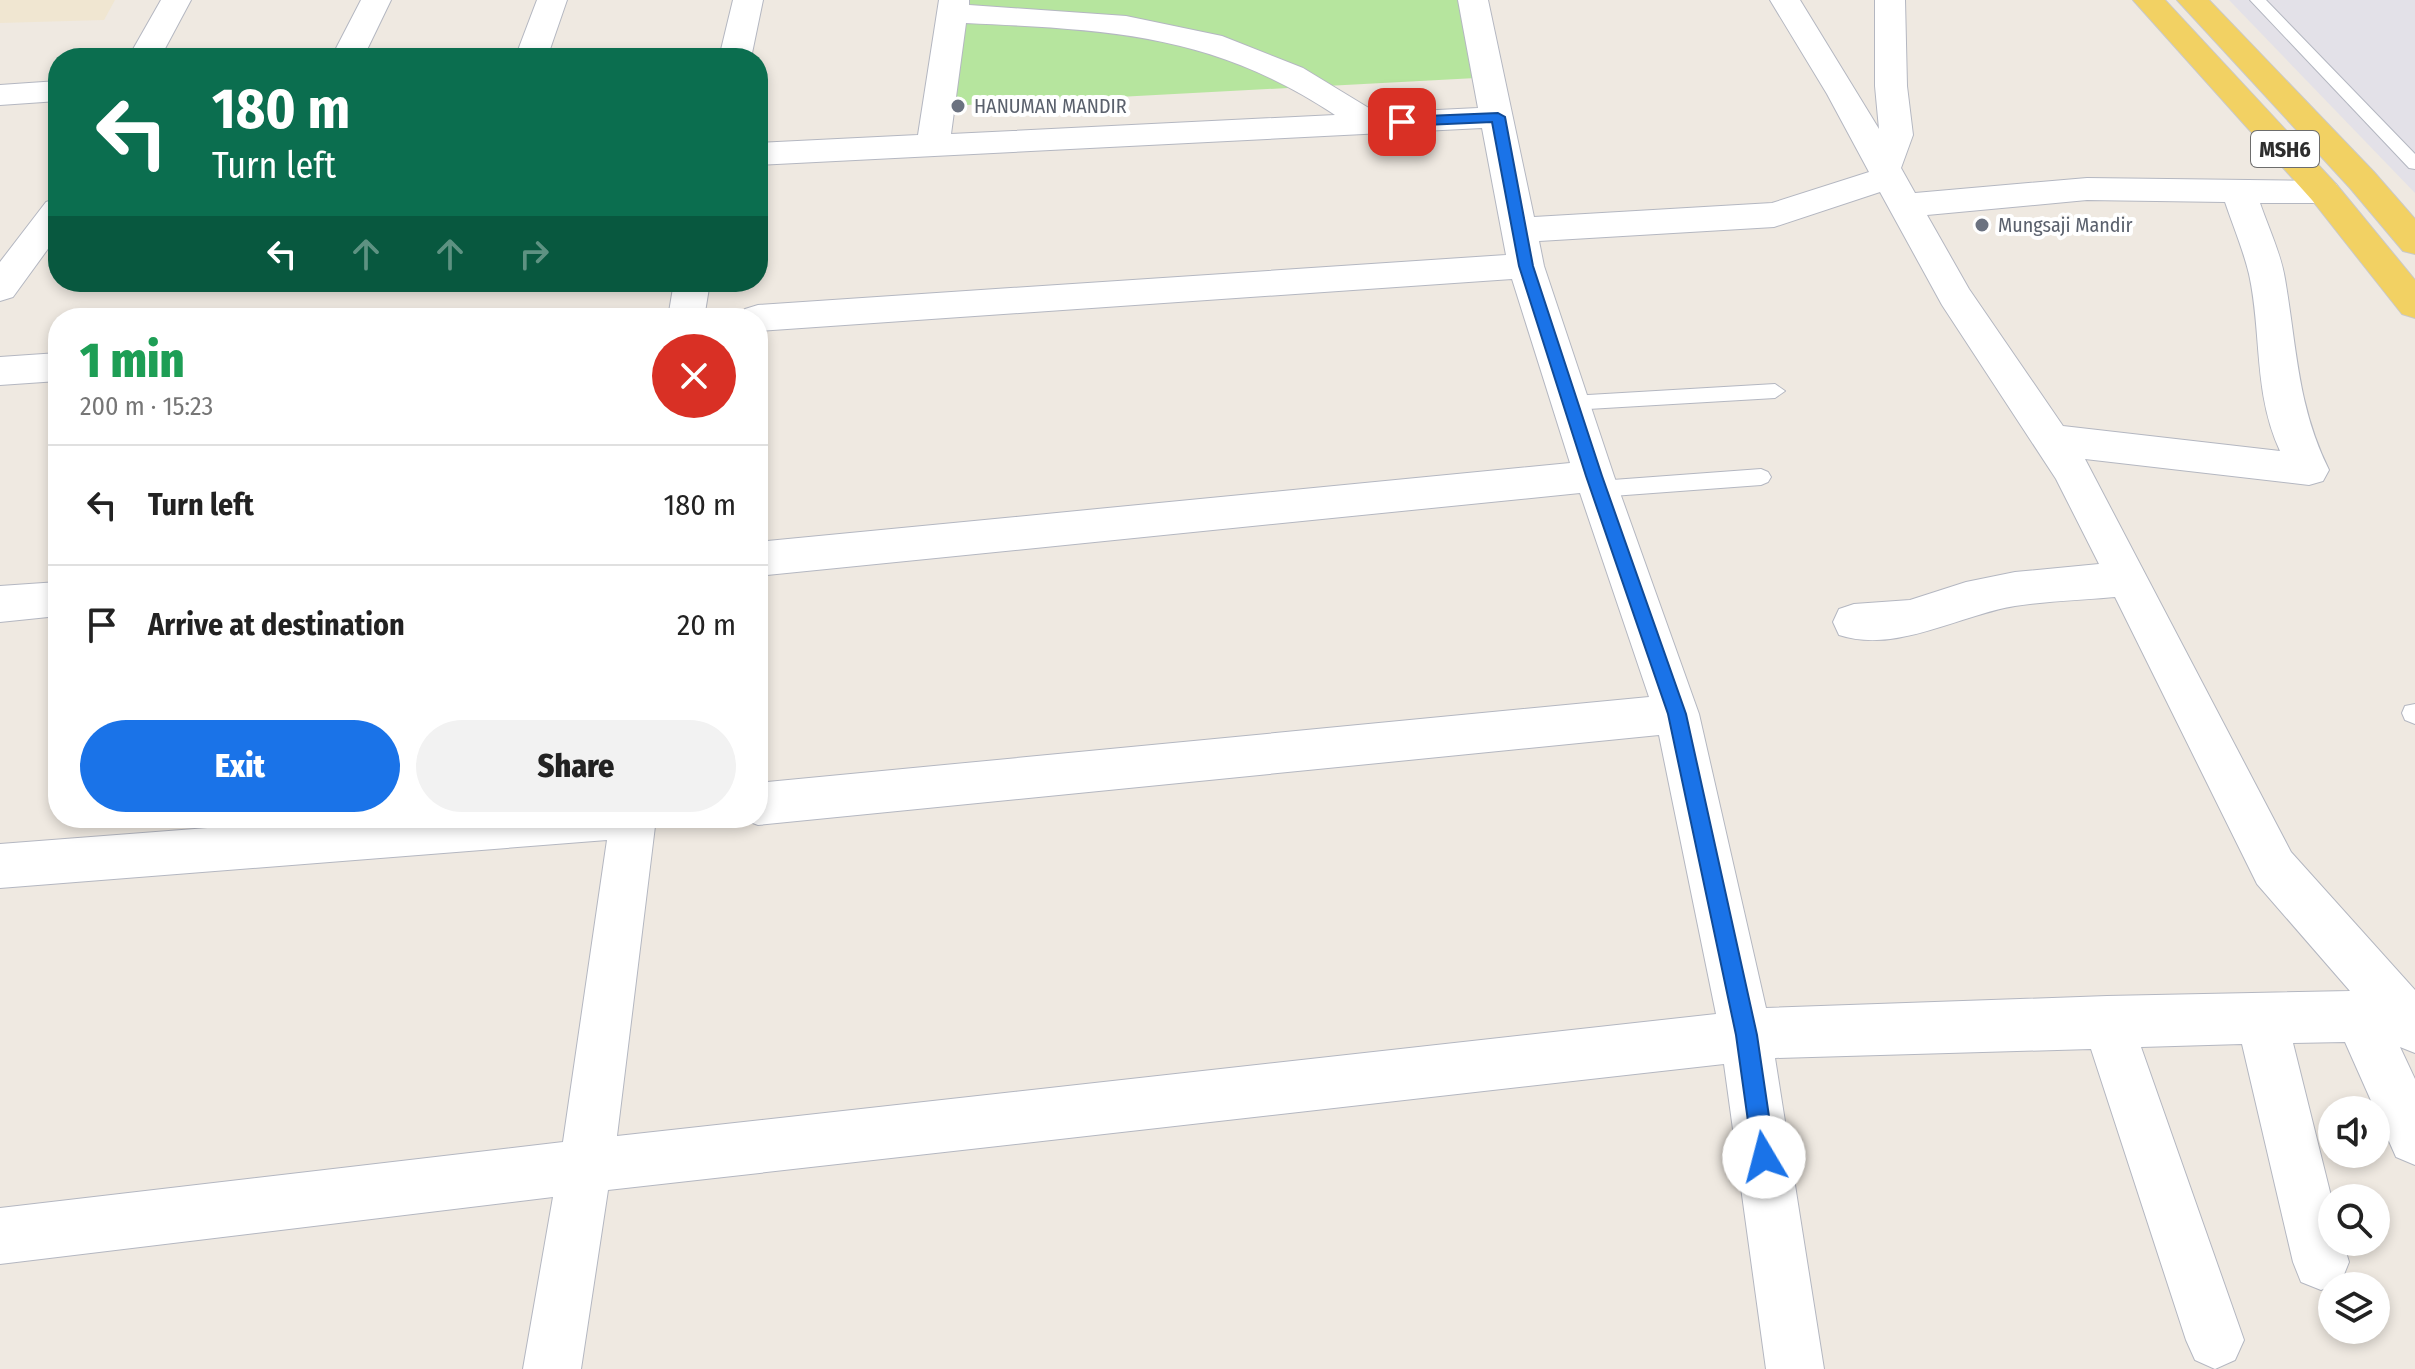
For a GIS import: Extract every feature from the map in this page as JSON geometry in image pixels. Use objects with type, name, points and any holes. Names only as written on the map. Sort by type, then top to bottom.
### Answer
[{"type":"main road","name":"MSH6","points":[[2148,0],[2324,192],[2415,305]]},
{"type":"main road","name":"MSH6","points":[[2192,0],[2362,180],[2415,242]]},
{"type":"street","points":[[150,48],[176,0]]},
{"type":"street","points":[[352,48],[376,0]]},
{"type":"street","points":[[535,48],[552,0]]},
{"type":"street","points":[[737,48],[748,0]]},
{"type":"street","points":[[1473,0],[1523,248],[1597,483],[1677,714],[1746,1035],[1795,1369]]},
{"type":"street","points":[[1785,0],[1843,94],[1955,296],[2072,471],[2274,868],[2391,1020],[2415,1138]]},
{"type":"street","points":[[1890,0],[1891,86],[1896,135],[1893,184]]},
{"type":"street","points":[[933,146],[953,7],[1134,24],[1217,44],[1291,74],[1370,123]]},
{"type":"street","points":[[0,95],[48,92]]},
{"type":"street","points":[[768,154],[1498,117]]},
{"type":"street","points":[[768,317],[1523,248],[1774,215],[1893,184],[2324,192]]},
{"type":"street","points":[[2051,440],[2309,470],[2294,439],[2277,370],[2267,275],[2239,192]]},
{"type":"street","points":[[7,271],[48,222]]},
{"type":"street","points":[[0,371],[48,368]]},
{"type":"street","points":[[768,558],[1597,483]]},
{"type":"street","points":[[1854,622],[1910,618],[1966,599],[2015,589],[2127,579]]},
{"type":"street","points":[[0,604],[48,600]]},
{"type":"street","points":[[768,803],[1677,714]]},
{"type":"street","points":[[0,866],[484,828]]},
{"type":"street","points":[[552,1369],[585,1166],[632,828]]},
{"type":"street","points":[[0,1236],[585,1166],[1746,1035],[2107,1021],[2262,1018],[2391,1020]]},
{"type":"street","points":[[2262,1018],[2288,1136],[2321,1262]]},
{"type":"street","points":[[2107,1021],[2215,1340]]},
{"type":"lane","points":[[2258,0],[2415,164]]},
{"type":"lane","points":[[1571,403],[1775,391]]},
{"type":"lane","points":[[1597,483],[1761,477]]},
{"type":"shaded area","points":[[0,0],[115,0],[104,20],[0,23]]},
{"type":"shaded area","points":[[2229,0],[2415,0],[2415,193]]},
{"type":"green space","points":[[947,0],[1464,0],[1476,78],[929,107]]},
{"type":"place","name":"HANUMAN MANDIR","points":[[958,106]]},
{"type":"place","name":"Mungsaji Mandir","points":[[1982,225]]},
{"type":"route","points":[[1402,122],[1498,117],[1526,266],[1594,476],[1677,714],[1746,1035],[1764,1157]]}]
